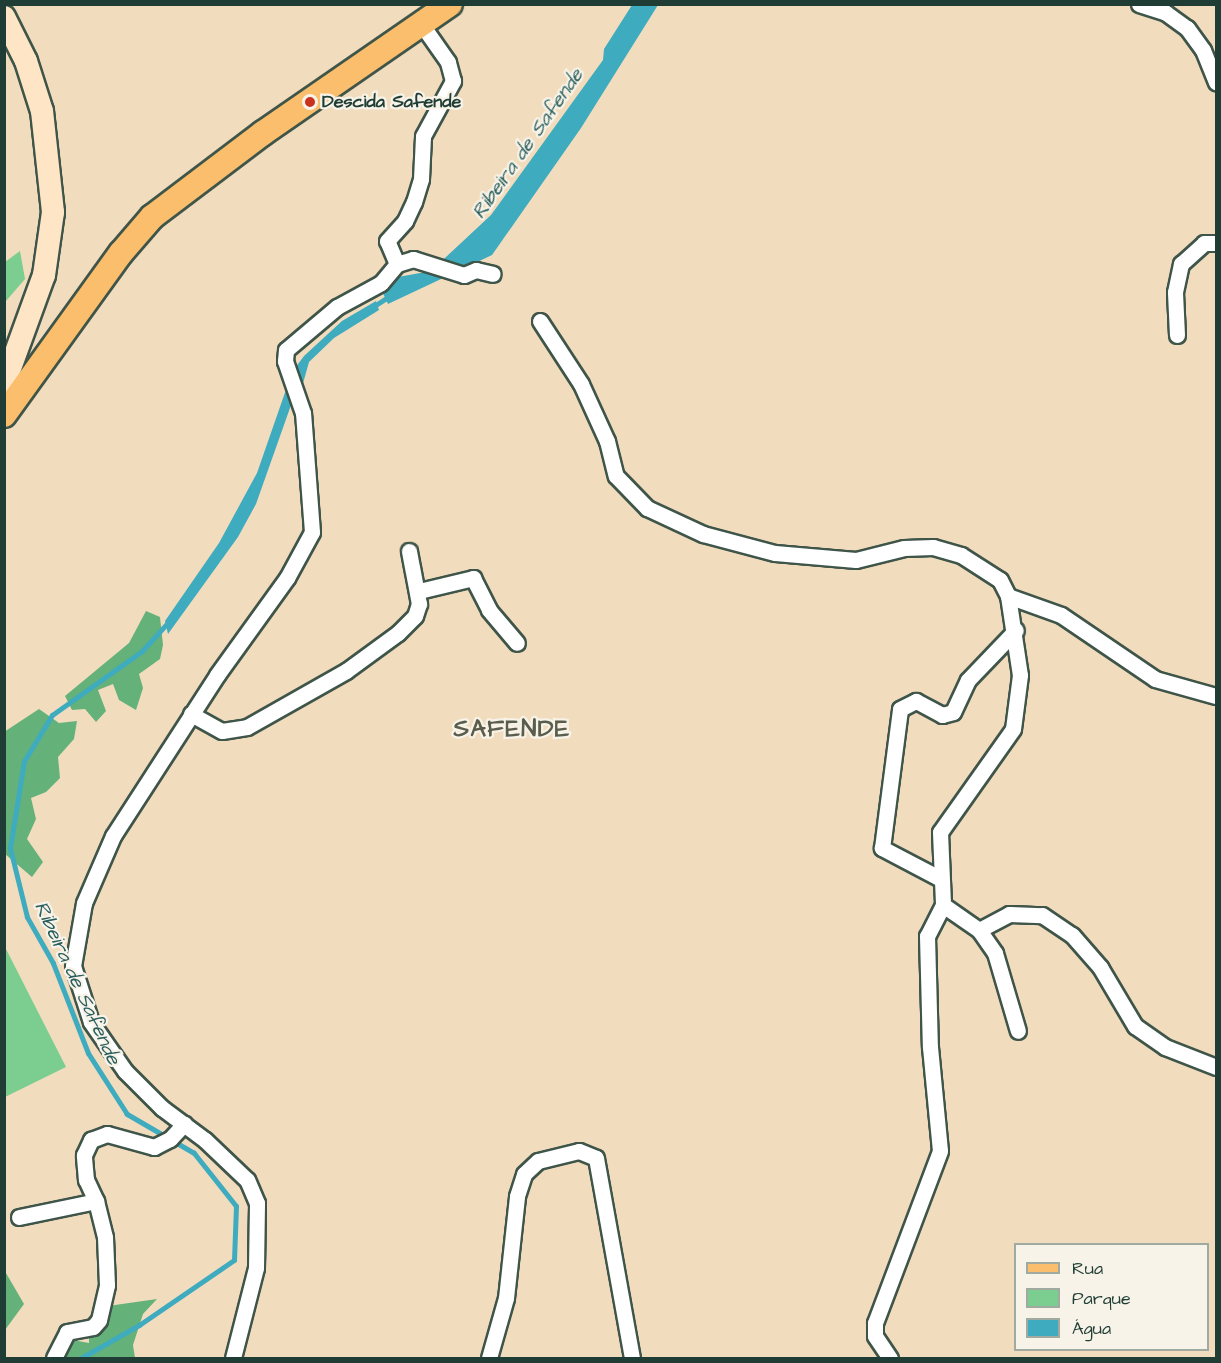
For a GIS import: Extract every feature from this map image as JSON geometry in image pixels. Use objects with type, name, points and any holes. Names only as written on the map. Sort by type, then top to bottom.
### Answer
[{"type":"main road","points":[[4,415],[121,253],[152,217],[263,133],[434,12]]},
{"type":"street","points":[[1138,4],[1166,13],[1187,28],[1203,50],[1216,82]]},
{"type":"street","points":[[397,264],[387,242],[405,221],[414,202],[421,179],[423,136],[453,81],[434,12]]},
{"type":"street","points":[[4,16],[26,61],[42,111],[52,212],[44,275],[4,385]]},
{"type":"street","points":[[1177,335],[1175,292],[1181,264],[1204,243],[1216,243]]},
{"type":"street","points":[[233,1359],[256,1268],[257,1203],[247,1179],[184,1124],[162,1108],[118,1061],[91,1022],[73,966],[84,903],[112,836],[191,714],[287,578],[312,532],[303,413],[298,390],[286,366],[286,350],[304,332],[337,307],[381,283],[397,264],[413,259],[464,275],[476,270],[493,274]]},
{"type":"street","points":[[540,321],[581,384],[608,441],[616,476],[647,508],[703,534],[775,553],[856,560],[904,548],[933,547],[961,555],[999,580],[1008,596],[1016,630],[1020,675],[1012,729],[940,832],[940,879],[944,905],[927,936],[930,1047],[940,1150],[875,1323],[875,1336],[890,1359]]},
{"type":"street","points":[[191,714],[222,731],[247,727],[346,671],[398,633],[415,616],[419,591],[409,551]]},
{"type":"street","points":[[419,591],[473,578],[489,610],[517,643]]},
{"type":"street","points":[[1008,596],[1061,615],[1155,679],[1216,696]]},
{"type":"street","points":[[940,879],[882,848],[900,709],[916,701],[942,715],[953,712],[968,680],[1016,630]]},
{"type":"street","points":[[944,905],[979,930],[995,953],[1018,1031]]},
{"type":"street","points":[[979,930],[1010,914],[1042,915],[1072,935],[1100,967],[1135,1026],[1165,1047],[1216,1067]]},
{"type":"street","points":[[54,1359],[67,1332],[93,1327],[99,1320],[106,1285],[105,1237],[96,1201],[86,1180],[84,1155],[91,1140],[107,1134],[154,1147],[170,1139],[184,1124]]},
{"type":"street","points":[[489,1359],[506,1298],[517,1196],[524,1174],[538,1161],[579,1151],[597,1158],[632,1359]]},
{"type":"street","points":[[19,1217],[96,1201]]},
{"type":"green space","points":[[20,251],[25,279],[6,301],[5,311],[5,262]]},
{"type":"green space","points":[[146,611],[160,617],[163,645],[160,659],[139,674],[143,688],[136,710],[119,700],[113,684],[98,690],[106,711],[96,722],[85,709],[72,710],[65,696],[129,643]]},
{"type":"green space","points":[[39,709],[59,723],[77,721],[74,739],[58,757],[60,778],[46,792],[31,798],[36,819],[27,839],[43,862],[32,877],[5,854],[4,732]]},
{"type":"green space","points":[[4,947],[66,1067],[5,1097]]},
{"type":"green space","points":[[4,1273],[24,1304],[5,1330]]},
{"type":"green space","points":[[157,1299],[143,1314],[133,1345],[135,1358],[50,1358],[57,1347],[73,1340],[89,1343],[89,1327],[101,1307]]},
{"type":"water","points":[[632,5],[658,5],[581,128],[492,255],[388,304],[381,289],[398,277],[431,271],[491,215],[603,60],[604,49]]},
{"type":"water","points":[[376,301],[379,310],[334,338],[309,362],[302,387],[295,368],[304,356],[342,321]]},
{"type":"water","points":[[289,381],[296,391],[256,504],[238,537],[168,634],[165,621],[219,543],[257,473]]},
{"type":"waterway","name":"Ribeira de Safende","points":[[371,308],[391,295]]},
{"type":"waterway","name":"Ribeira de Safende","points":[[81,1358],[139,1325],[234,1260],[236,1206],[194,1153],[127,1114],[88,1053],[53,963],[27,917],[10,848],[24,761],[52,715],[142,651],[171,619]]},
{"type":"place","name":"Descida Safende","points":[[310,102]]},
{"type":"district","name":"SAFENDE","points":[[512,730]]}]
